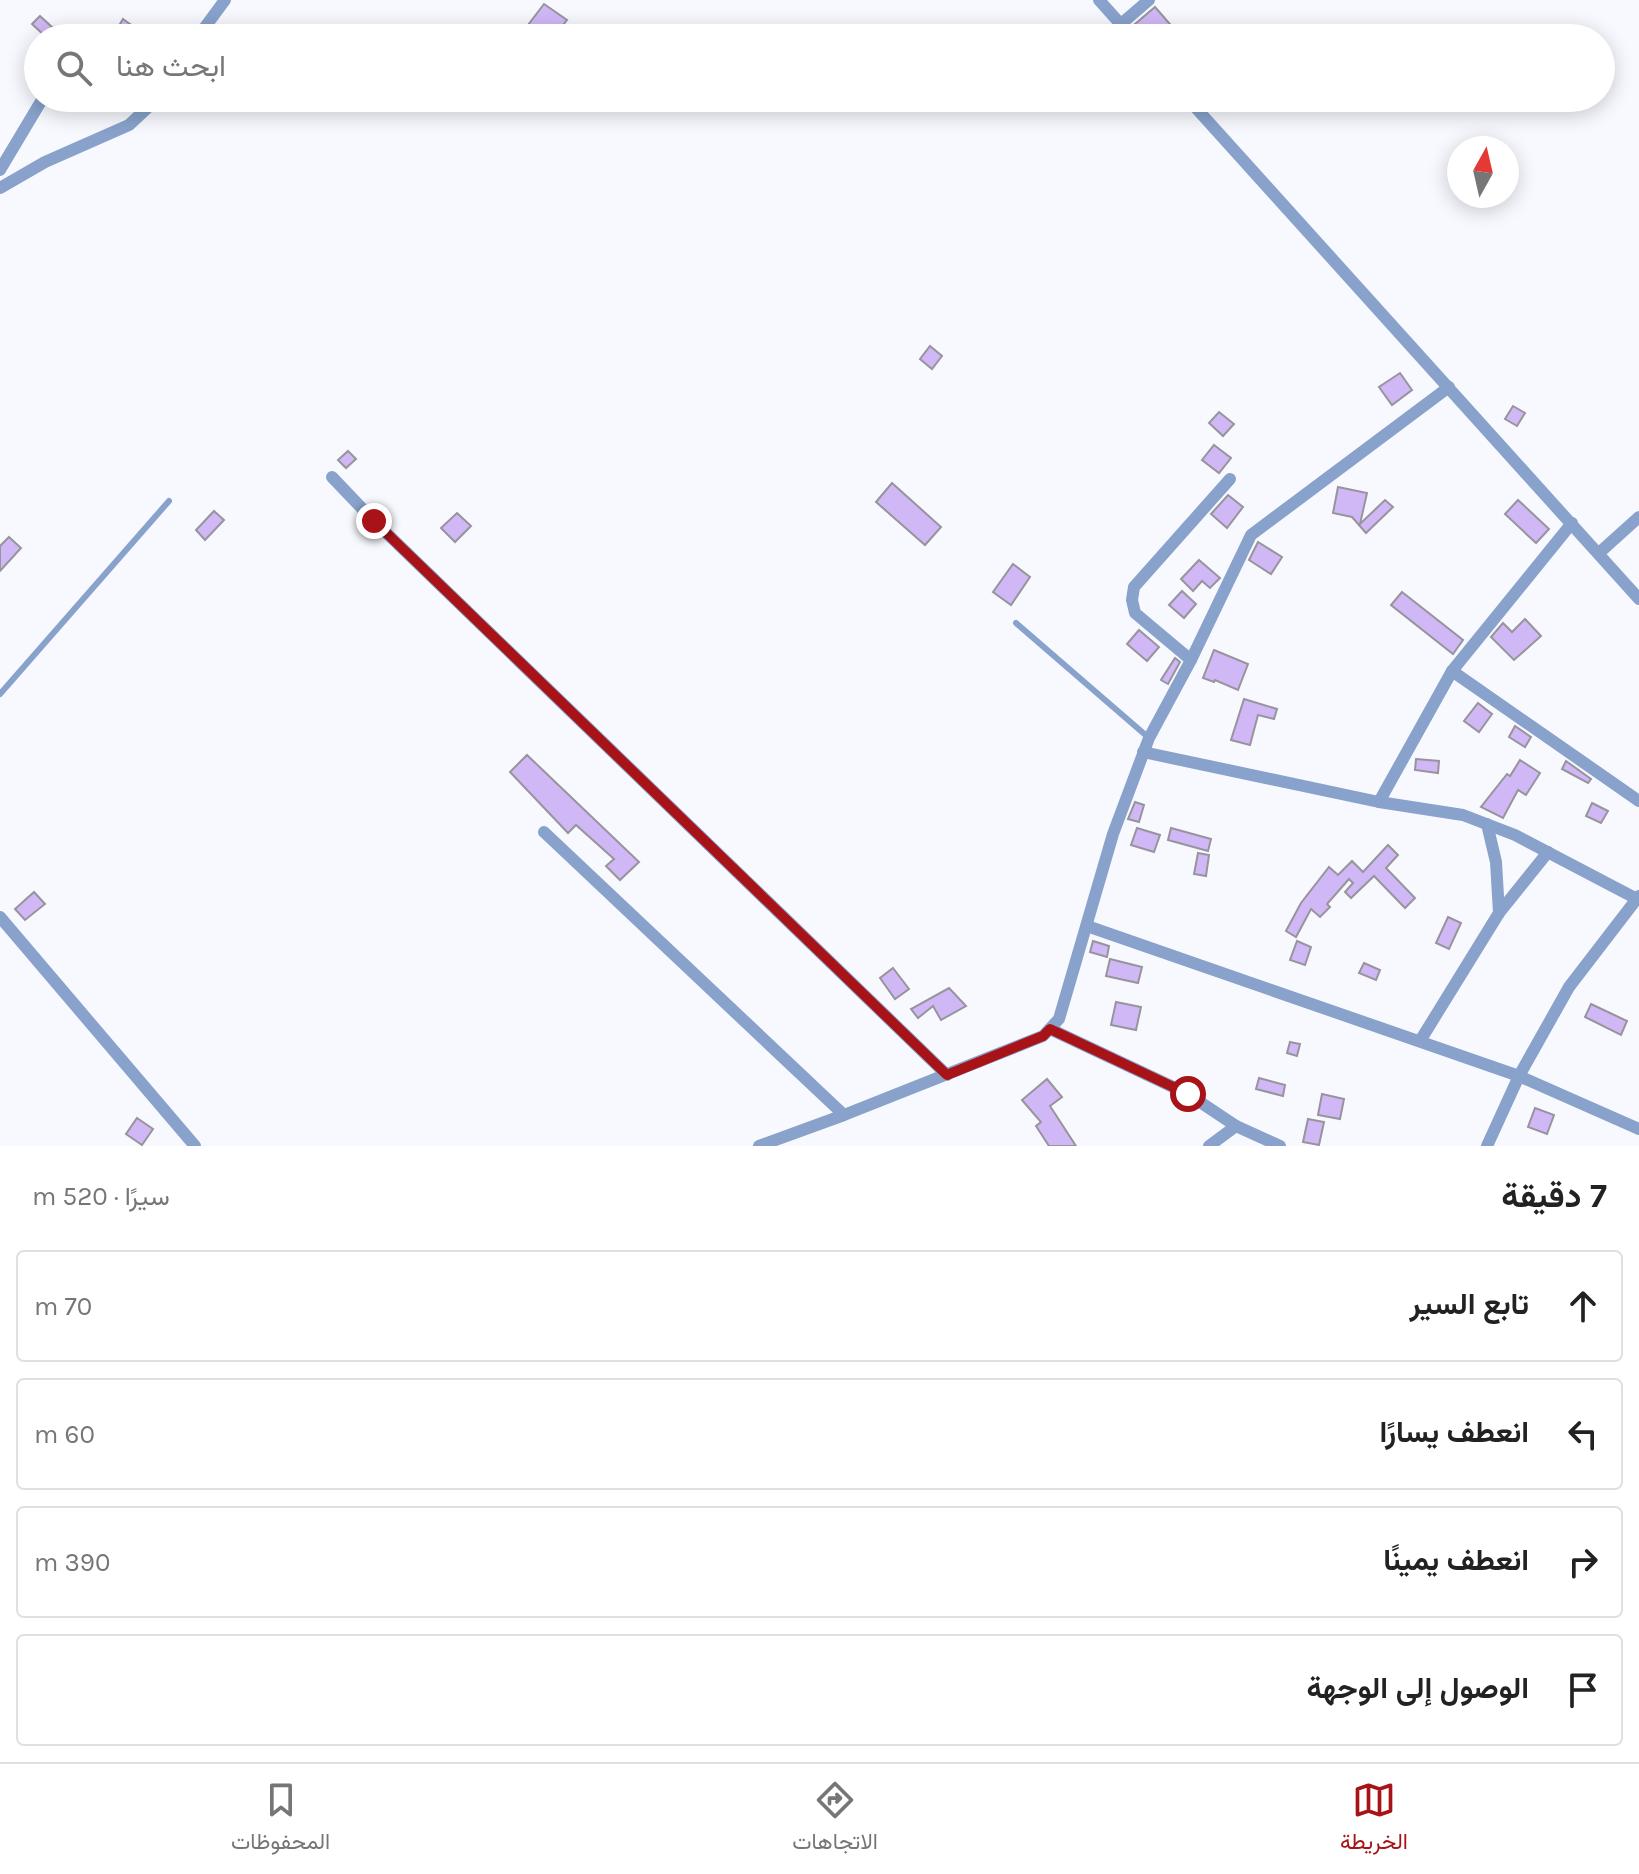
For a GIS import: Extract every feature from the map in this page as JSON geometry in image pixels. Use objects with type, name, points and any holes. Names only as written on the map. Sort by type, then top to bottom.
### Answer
[{"type":"street","points":[[207,24],[225,0]]},
{"type":"street","points":[[1099,0],[1121,24],[1149,0]]},
{"type":"street","points":[[0,170],[35,112]]},
{"type":"street","points":[[0,188],[45,162],[129,125],[143,112]]},
{"type":"street","points":[[1200,112],[1639,599]]},
{"type":"street","points":[[761,1146],[947,1075],[1043,1036],[1050,1029],[1059,1019],[1113,834],[1143,752],[1251,535],[1449,387]]},
{"type":"street","points":[[332,477],[947,1075]]},
{"type":"street","points":[[1191,660],[1135,613],[1132,600],[1134,587],[1230,479]]},
{"type":"street","points":[[1599,553],[1639,517]]},
{"type":"street","points":[[1379,802],[1452,671],[1572,523]]},
{"type":"street","points":[[1452,671],[1639,801]]},
{"type":"street","points":[[1143,752],[1379,802],[1463,815],[1515,835],[1638,898],[1569,987],[1519,1076],[1487,1146]]},
{"type":"street","points":[[1487,824],[1496,862],[1499,913]]},
{"type":"street","points":[[544,832],[844,1115]]},
{"type":"street","points":[[1420,1041],[1499,913],[1548,852]]},
{"type":"street","points":[[0,917],[195,1146]]},
{"type":"street","points":[[1087,926],[1519,1076],[1639,1129]]},
{"type":"street","points":[[1050,1029],[1188,1094],[1236,1126],[1280,1146]]},
{"type":"street","points":[[1209,1146],[1236,1126]]},
{"type":"lane","points":[[0,694],[169,501]]},
{"type":"lane","points":[[1016,623],[1149,738]]},
{"type":"building","points":[[544,4],[567,20],[564,24],[529,24]]},
{"type":"building","points":[[1155,7],[1170,24],[1135,24]]},
{"type":"building","points":[[40,16],[49,24],[32,24]]},
{"type":"building","points":[[930,346],[942,356],[932,369],[920,359]]},
{"type":"building","points":[[1400,373],[1412,390],[1392,405],[1379,387]]},
{"type":"building","points":[[1513,406],[1525,413],[1517,426],[1505,419]]},
{"type":"building","points":[[1219,412],[1234,424],[1223,436],[1209,423]]},
{"type":"building","points":[[1214,445],[1231,458],[1219,473],[1202,460]]},
{"type":"building","points":[[348,451],[356,459],[346,468],[338,460]]},
{"type":"building","points":[[892,483],[941,527],[925,545],[876,502]]},
{"type":"building","points":[[1338,487],[1367,493],[1360,524],[1385,500],[1393,507],[1366,533],[1352,517],[1333,513]]},
{"type":"building","points":[[1228,495],[1243,507],[1227,528],[1211,514]]},
{"type":"building","points":[[1518,500],[1549,529],[1536,543],[1505,514]]},
{"type":"building","points":[[214,511],[224,520],[205,540],[196,530]]},
{"type":"building","points":[[457,513],[471,526],[455,542],[441,528]]},
{"type":"building","points":[[9,537],[21,548],[0,571],[0,546]]},
{"type":"building","points":[[1258,542],[1282,557],[1271,574],[1249,560]]},
{"type":"building","points":[[1199,560],[1220,578],[1210,588],[1202,581],[1193,591],[1181,579]]},
{"type":"building","points":[[1013,564],[1030,577],[1011,605],[993,592]]},
{"type":"building","points":[[1182,591],[1196,604],[1184,618],[1169,605]]},
{"type":"building","points":[[1402,592],[1463,640],[1453,654],[1391,605]]},
{"type":"building","points":[[1525,619],[1541,636],[1514,660],[1491,637],[1503,623],[1512,632]]},
{"type":"building","points":[[1139,630],[1159,647],[1147,661],[1127,644]]},
{"type":"building","points":[[1214,650],[1248,664],[1238,690],[1203,678]]},
{"type":"building","points":[[1175,658],[1180,662],[1168,684],[1161,680]]},
{"type":"building","points":[[1244,699],[1277,709],[1274,719],[1258,715],[1250,745],[1231,740]]},
{"type":"building","points":[[1478,703],[1492,714],[1479,732],[1464,721]]},
{"type":"building","points":[[1515,726],[1531,737],[1525,747],[1509,737]]},
{"type":"building","points":[[527,755],[639,862],[620,880],[606,866],[614,859],[576,825],[568,833],[510,772]]},
{"type":"building","points":[[1416,759],[1439,761],[1438,773],[1415,770]]},
{"type":"building","points":[[1520,760],[1540,773],[1526,795],[1518,790],[1503,818],[1481,807],[1507,774],[1510,776]]},
{"type":"building","points":[[1566,761],[1591,779],[1588,783],[1562,769]]},
{"type":"building","points":[[1135,802],[1144,805],[1139,822],[1128,819]]},
{"type":"building","points":[[1592,803],[1608,811],[1601,823],[1586,816]]},
{"type":"building","points":[[1137,828],[1160,835],[1154,852],[1131,845]]},
{"type":"building","points":[[1171,828],[1211,839],[1208,851],[1168,840]]},
{"type":"building","points":[[1388,845],[1398,855],[1386,868],[1415,898],[1405,908],[1374,876],[1351,898],[1345,892],[1353,883],[1349,879],[1320,917],[1311,909],[1296,937],[1286,931],[1301,903],[1329,867],[1338,875],[1352,861],[1363,872]]},
{"type":"building","points":[[1198,853],[1209,855],[1206,876],[1194,874]]},
{"type":"building","points":[[34,892],[45,904],[25,920],[15,909]]},
{"type":"building","points":[[1448,917],[1461,923],[1449,949],[1436,943]]},
{"type":"building","points":[[1093,941],[1109,946],[1107,957],[1090,952]]},
{"type":"building","points":[[1297,941],[1311,947],[1305,965],[1290,960]]},
{"type":"building","points":[[1110,959],[1142,967],[1138,983],[1106,976]]},
{"type":"building","points":[[1364,963],[1380,970],[1376,980],[1359,973]]},
{"type":"building","points":[[893,968],[909,989],[895,999],[880,978]]},
{"type":"building","points":[[949,988],[966,1006],[941,1020],[933,1006],[918,1018],[911,1009]]},
{"type":"building","points":[[1116,1002],[1141,1007],[1136,1030],[1111,1025]]},
{"type":"building","points":[[1591,1004],[1627,1021],[1621,1035],[1585,1017]]},
{"type":"building","points":[[1290,1042],[1300,1044],[1297,1056],[1287,1053]]},
{"type":"building","points":[[1259,1078],[1285,1085],[1283,1096],[1256,1089]]},
{"type":"building","points":[[1047,1079],[1062,1097],[1050,1106],[1076,1146],[1049,1146],[1036,1126],[1041,1122],[1022,1100]]},
{"type":"building","points":[[1322,1094],[1344,1099],[1340,1119],[1318,1115]]},
{"type":"building","points":[[1535,1108],[1554,1115],[1547,1134],[1528,1127]]},
{"type":"building","points":[[137,1118],[153,1129],[142,1145],[126,1134]]},
{"type":"building","points":[[1308,1119],[1324,1122],[1319,1145],[1303,1142]]},
{"type":"route","points":[[374,521],[947,1075],[1043,1036],[1050,1029],[1188,1094]]}]
